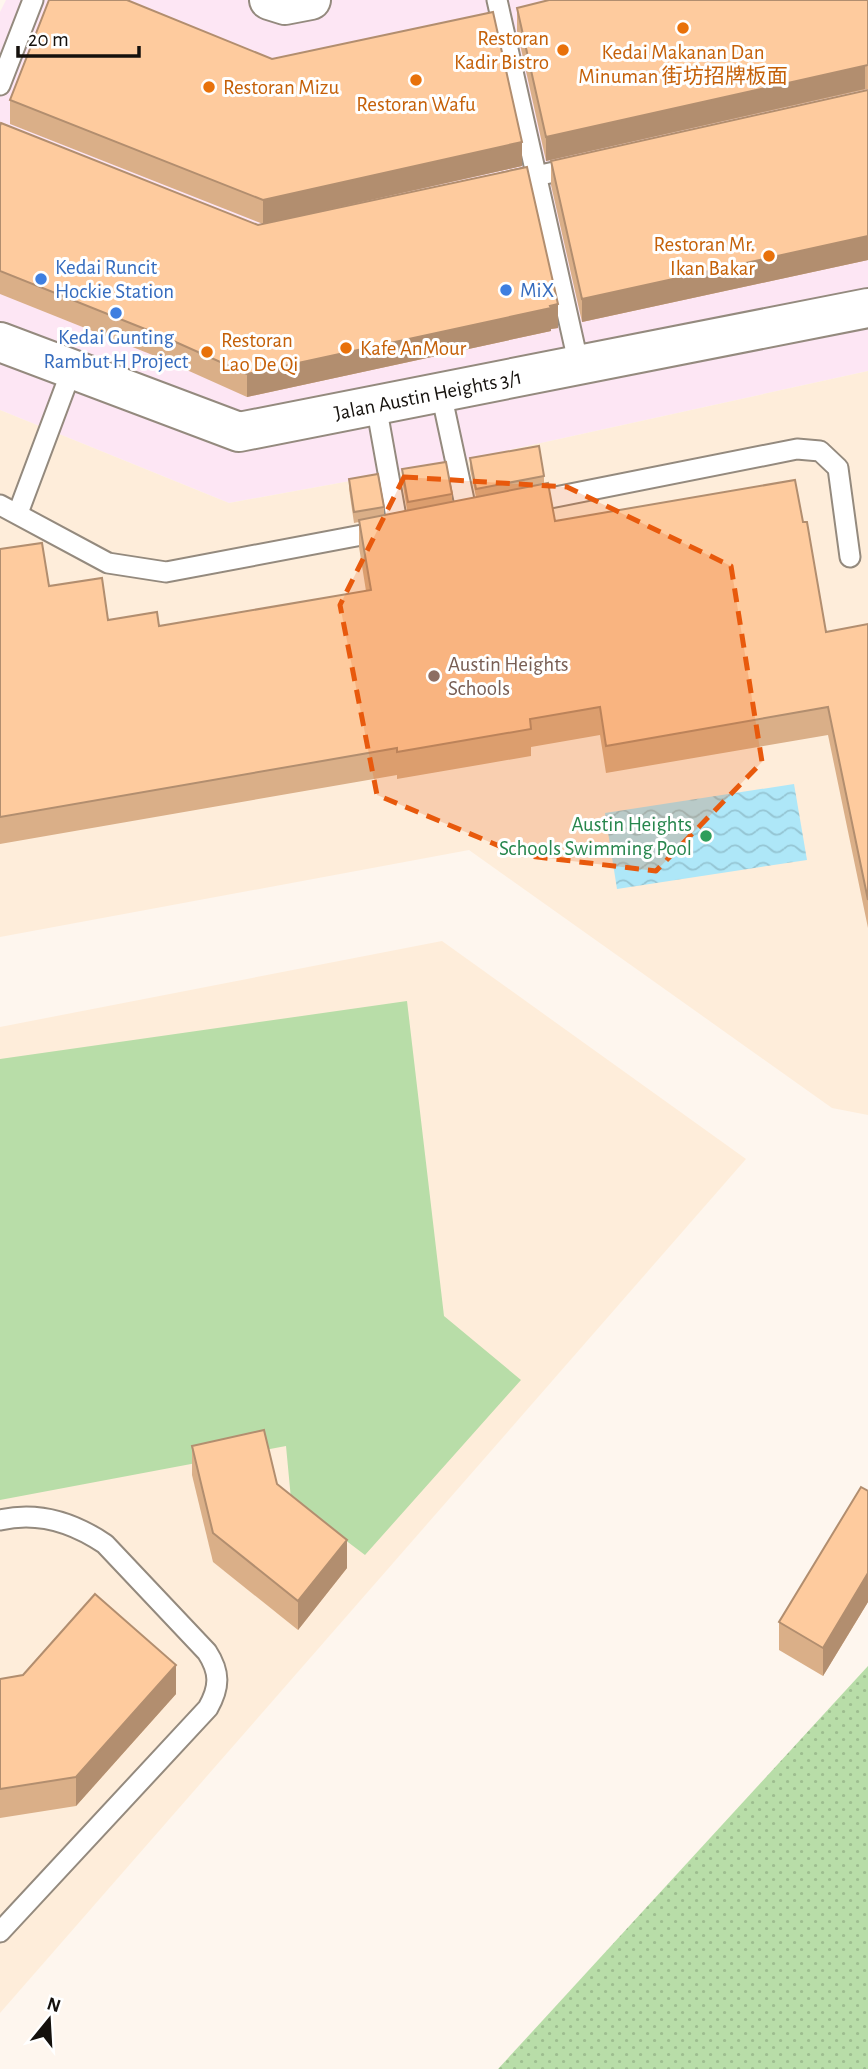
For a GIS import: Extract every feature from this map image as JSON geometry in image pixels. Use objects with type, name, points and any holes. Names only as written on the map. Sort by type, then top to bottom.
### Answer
[{"type":"street","points":[[270,0],[285,5],[311,0]]},
{"type":"street","name":"Jalan Austin Heights 3/1","points":[[0,342],[239,432],[868,308]]},
{"type":"lane","points":[[0,85],[33,0]]},
{"type":"lane","points":[[497,0],[579,366]]},
{"type":"lane","points":[[484,187],[590,164]]},
{"type":"lane","points":[[72,369],[9,509],[108,563],[166,572],[421,524]]},
{"type":"lane","points":[[441,393],[467,514]]},
{"type":"lane","points":[[376,405],[398,528]]},
{"type":"lane","points":[[444,519],[797,449],[820,451],[838,468],[850,557]]},
{"type":"lane","points":[[0,1520],[19,1517],[57,1521],[89,1533],[105,1544],[206,1652],[215,1665],[218,1680],[216,1695],[208,1708],[0,1933]]},
{"type":"highlighted area","points":[[404,477],[567,487],[731,566],[762,762],[656,871],[521,855],[377,795],[340,605]]},
{"type":"shaded area","points":[[6,0],[868,0],[868,371],[455,462],[229,503],[0,410],[0,12]]},
{"type":"shaded area","name":"Austin Heights Schools","points":[[868,371],[868,1115],[832,1108],[469,850],[0,937],[0,410],[229,503],[455,462]]},
{"type":"shaded area","points":[[442,941],[746,1159],[0,2013],[0,1027]]},
{"type":"green space","points":[[407,1001],[444,1316],[521,1380],[365,1555],[291,1499],[286,1446],[0,1500],[0,1059]]},
{"type":"green space","points":[[868,1666],[868,2069],[498,2069]]},
{"type":"water","name":"Austin Heights Schools Swimming Pool","points":[[794,784],[807,860],[617,889],[605,813]]},
{"type":"building","points":[[49,0],[127,0],[272,59],[493,12],[522,142],[263,200],[10,100]]},
{"type":"building","points":[[549,0],[868,0],[868,65],[546,137],[517,8]]},
{"type":"building","points":[[868,90],[868,236],[582,299],[551,161]]},
{"type":"building","points":[[1,123],[258,225],[527,167],[558,304],[550,306],[551,308],[247,374],[160,335],[0,271]]},
{"type":"building","points":[[539,446],[544,476],[476,489],[470,458]]},
{"type":"building","points":[[446,462],[452,494],[408,502],[402,469]]},
{"type":"building","points":[[378,474],[384,507],[354,512],[349,479]]},
{"type":"building","points":[[795,480],[803,522],[807,522],[826,632],[868,624],[868,900],[828,707],[606,746],[600,707],[530,719],[531,729],[397,752],[397,748],[0,817],[0,549],[42,543],[49,586],[102,578],[108,620],[157,612],[159,626],[371,590],[359,520],[548,483],[555,521]]},
{"type":"building","points":[[264,1430],[277,1484],[347,1540],[298,1601],[213,1533],[192,1446]]},
{"type":"building","points":[[861,1487],[868,1491],[868,1573],[823,1648],[779,1622]]},
{"type":"building","points":[[95,1594],[176,1665],[76,1777],[0,1789],[0,1679],[23,1675]]},
{"type":"place","name":"Kedai Makanan Dan Minuman 街坊招牌板面","points":[[683,28]]},
{"type":"place","name":"Restoran Kadir Bistro","points":[[563,50]]},
{"type":"place","name":"Restoran Wafu","points":[[416,80]]},
{"type":"place","name":"Restoran Mizu","points":[[209,87]]},
{"type":"place","name":"Restoran Mr. Ikan Bakar","points":[[769,256]]},
{"type":"place","name":"Kedai Runcit Hockie Station","points":[[41,279]]},
{"type":"place","name":"MiX","points":[[506,290]]},
{"type":"place","name":"Kedai Gunting Rambut H Project","points":[[116,313]]},
{"type":"place","name":"Kafe AnMour","points":[[346,348]]},
{"type":"place","name":"Restoran Lao De Qi","points":[[207,352]]},
{"type":"place","name":"Austin Heights Schools","points":[[434,676]]},
{"type":"place","name":"Austin Heights Schools Swimming Pool","points":[[706,836]]}]
